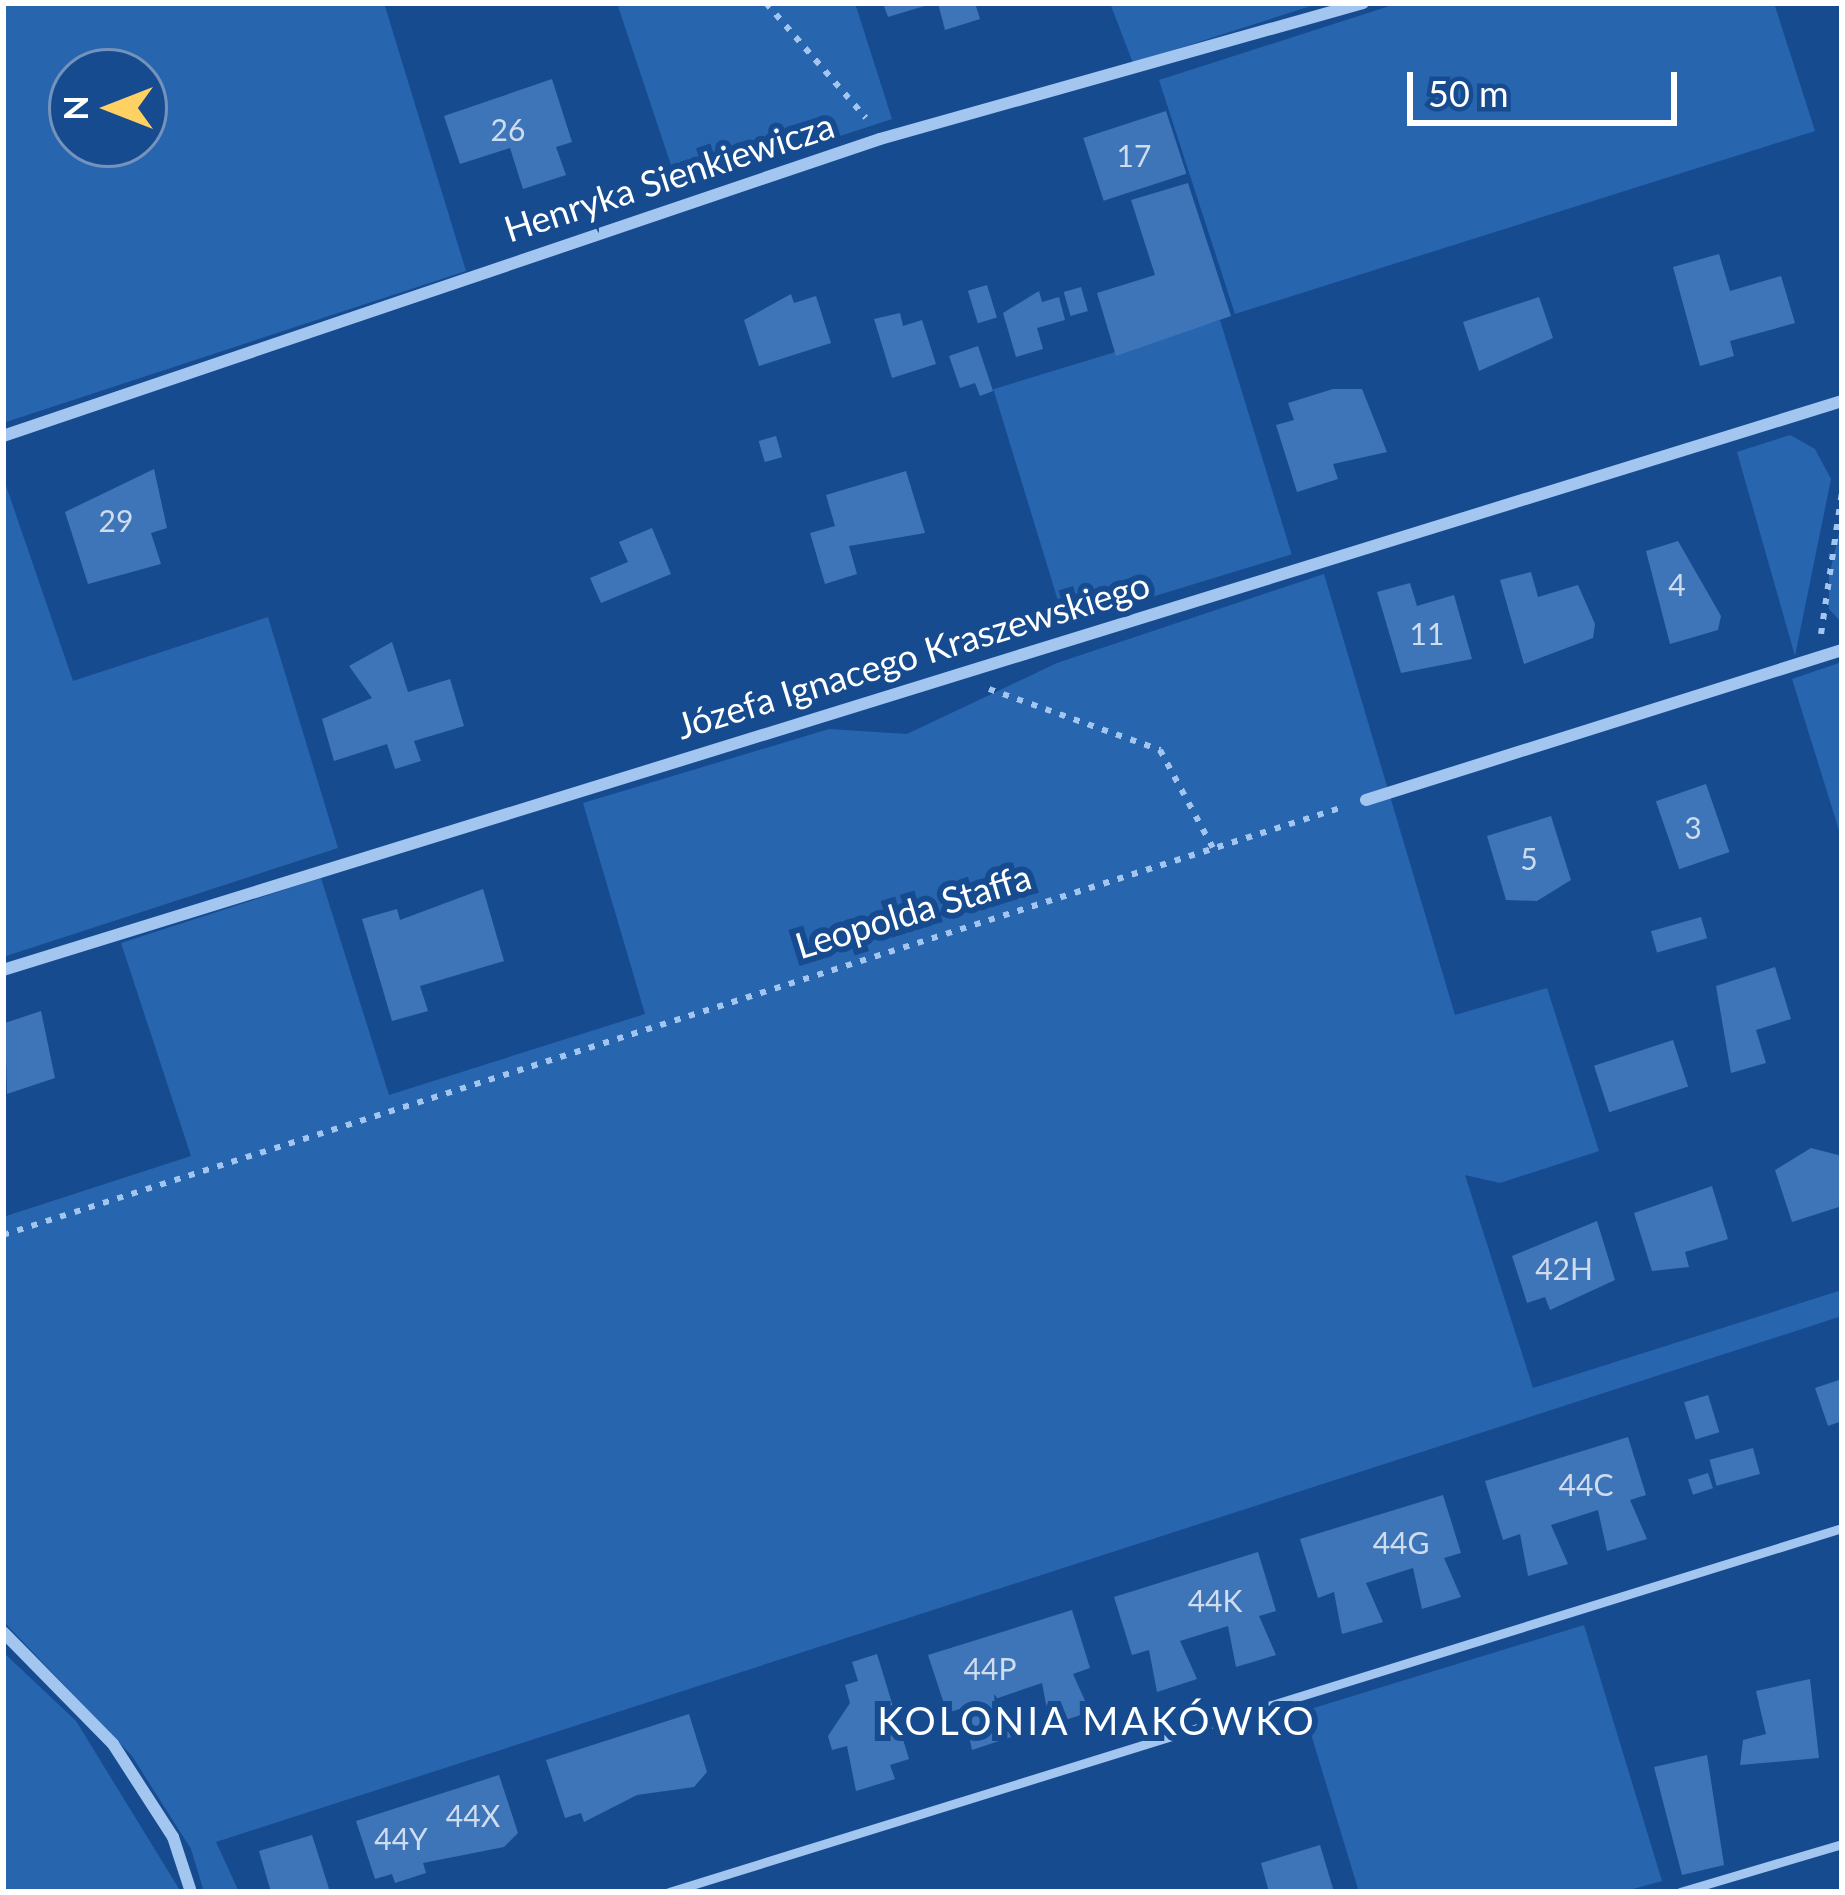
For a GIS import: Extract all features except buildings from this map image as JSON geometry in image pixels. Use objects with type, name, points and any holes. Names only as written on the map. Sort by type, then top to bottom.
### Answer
[{"type":"street","name":"Henryka Sienkiewicza","points":[[3,436],[880,139],[1363,3]]},
{"type":"street","name":"Józefa Ignacego Kraszewskiego","points":[[3,970],[1842,401]]},
{"type":"street","points":[[1366,800],[1842,650]]},
{"type":"street","points":[[3,1632],[113,1744],[173,1837],[191,1892]]},
{"type":"lane","points":[[669,1892],[1842,1528]]},
{"type":"lane","points":[[1680,1892],[1842,1844]]},
{"type":"path","points":[[766,3],[880,139]]},
{"type":"path","points":[[1826,656],[1820,588],[1842,491]]},
{"type":"path","points":[[975,671],[993,695],[1160,749],[1213,848]]},
{"type":"path","name":"Leopolda Staffa","points":[[3,1235],[1366,800]]},
{"type":"shaded area","points":[[3,3],[384,3],[466,271],[3,423]]},
{"type":"shaded area","points":[[617,3],[855,3],[892,119],[679,189]]},
{"type":"shaded area","points":[[1110,3],[1320,3],[1133,63]]},
{"type":"shaded area","points":[[1399,3],[1774,3],[1815,131],[1235,314],[1159,80]]},
{"type":"shaded area","points":[[1220,320],[1292,554],[1065,624],[993,389]]},
{"type":"shaded area","points":[[1790,435],[1815,449],[1831,479],[1795,656],[1737,452]]},
{"type":"shaded area","points":[[3,477],[73,681],[268,617],[338,848],[3,957]]},
{"type":"shaded area","points":[[1842,520],[1842,623],[1829,609],[1829,576]]},
{"type":"shaded area","points":[[1324,574],[1455,1015],[1547,988],[1599,1151],[1500,1183],[1465,1175],[1533,1388],[1842,1290],[1842,1316],[216,1842],[239,1892],[204,1892],[191,1849],[132,1756],[3,1621],[3,1217],[191,1156],[121,943],[321,878],[389,1095],[645,1014],[583,803],[829,729],[907,734],[1057,663]]},
{"type":"shaded area","points":[[1842,662],[1842,840],[1792,679]]},
{"type":"shaded area","points":[[1584,1625],[1662,1881],[1622,1892],[1359,1892],[1304,1711]]},
{"type":"shaded area","points":[[3,1652],[76,1721],[181,1892],[3,1892]]},
{"type":"district","name":"KOLONIA MAKÓWKO","points":[[1097,1720]]}]
